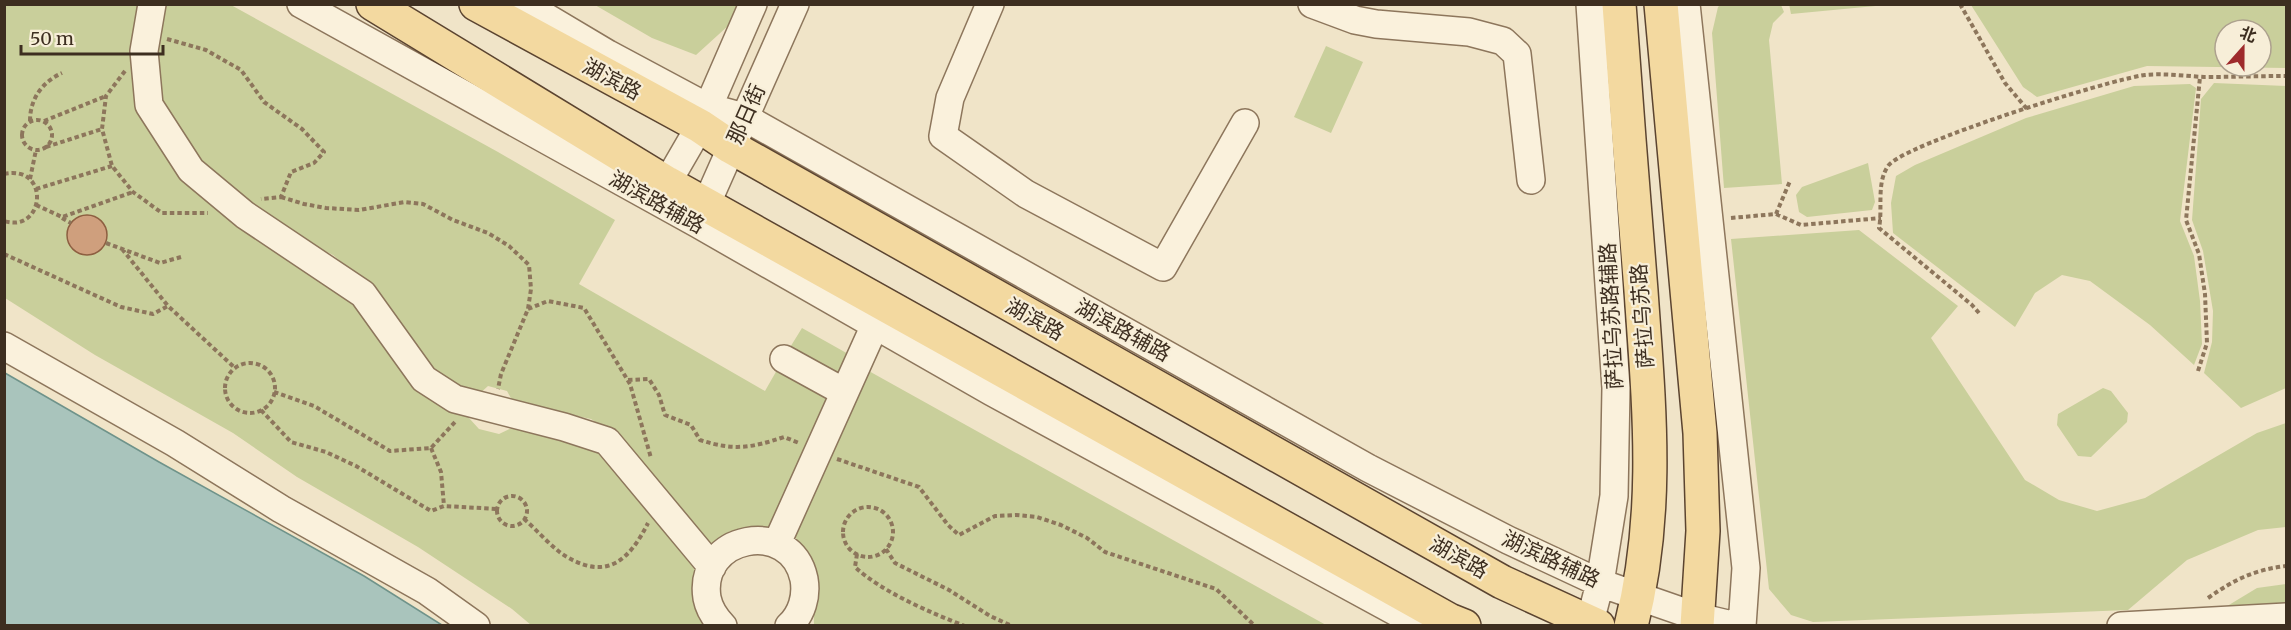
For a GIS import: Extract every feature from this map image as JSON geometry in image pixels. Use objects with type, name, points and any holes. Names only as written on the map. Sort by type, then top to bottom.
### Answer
[{"type":"main road","points":[[373,4],[663,194],[1449,620],[1464,626]]},
{"type":"main road","name":"湖滨路","points":[[476,4],[703,117],[731,147],[1502,582],[1592,624]]},
{"type":"main road","name":"萨拉乌苏路","points":[[1619,4],[1651,430],[1650,511],[1635,611]]},
{"type":"main road","points":[[1661,4],[1700,434],[1703,531],[1697,621]]},
{"type":"street","points":[[152,4],[145,43],[149,105],[191,170],[234,206],[363,294],[424,379],[455,399],[607,441],[712,567]]},
{"type":"street","name":"湖滨路辅路","points":[[301,4],[663,194]]},
{"type":"street","name":"湖滨路辅路","points":[[524,4],[608,54],[703,117],[744,117],[1368,468],[1508,540],[1600,583],[1635,611],[1736,626]]},
{"type":"street","name":"那日街","points":[[663,194],[703,117],[753,4]]},
{"type":"street","name":"那日街","points":[[701,214],[795,4]]},
{"type":"street","points":[[990,4],[950,98],[943,136],[1026,194],[1163,267],[1245,123]]},
{"type":"street","points":[[1312,4],[1365,22],[1469,32],[1503,41],[1517,54],[1531,180]]},
{"type":"street","name":"萨拉乌苏路辅路","points":[[1590,4],[1616,388],[1614,496],[1592,624]]},
{"type":"street","points":[[1686,4],[1746,568],[1742,626]]},
{"type":"street","name":"湖滨路辅路","points":[[701,214],[875,325],[992,392],[1422,626]]},
{"type":"street","points":[[777,543],[875,325]]},
{"type":"street","points":[[4,346],[175,443],[281,509],[427,591],[476,626]]},
{"type":"street","points":[[784,359],[844,392]]},
{"type":"street","points":[[723,626],[712,613],[708,601],[706,590],[712,567],[727,549],[738,543],[761,540],[777,543],[792,556],[804,577],[804,601],[794,624]]},
{"type":"street","points":[[2121,626],[2286,617]]},
{"type":"path","points":[[1960,4],[2005,83],[2027,109]]},
{"type":"path","points":[[274,392],[314,406],[390,451],[431,448],[457,420],[480,405],[501,374],[528,309],[531,289],[529,265],[509,246],[488,233],[453,220],[423,204],[405,202],[359,210],[337,209],[304,204],[281,197],[254,199],[221,212],[185,215],[162,213],[133,192],[112,166],[102,129],[106,96],[145,43],[206,50],[241,70],[264,102],[302,129],[324,152],[314,163],[291,172],[281,197]]},
{"type":"path","points":[[62,73],[52,78],[38,92],[30,108],[30,121],[24,128],[22,137],[27,146],[36,150],[102,129]]},
{"type":"path","points":[[1979,313],[1879,228],[1881,185],[1889,165],[1906,152],[1980,123],[2145,75],[2286,76]]},
{"type":"path","points":[[2198,371],[2207,343],[2205,294],[2199,254],[2186,220],[2200,77]]},
{"type":"path","points":[[30,121],[44,122],[106,96]]},
{"type":"path","points":[[44,122],[48,124],[52,134],[46,147]]},
{"type":"path","points":[[30,179],[36,150]]},
{"type":"path","points":[[36,189],[112,166]]},
{"type":"path","points":[[4,174],[15,173],[30,179],[36,189],[36,205],[31,215],[17,222],[4,220]]},
{"type":"path","points":[[1776,214],[1790,180]]},
{"type":"path","points":[[62,217],[133,192]]},
{"type":"path","points":[[36,205],[70,223]]},
{"type":"path","points":[[1709,219],[1776,214],[1801,225],[1881,218]]},
{"type":"path","points":[[105,243],[160,263],[181,257]]},
{"type":"path","points":[[122,249],[168,306],[235,368]]},
{"type":"path","points":[[4,254],[121,307],[153,314],[168,306]]},
{"type":"path","points":[[524,519],[566,557],[591,567],[616,565],[636,546],[656,498],[651,458],[628,380],[584,308],[548,301],[528,309]]},
{"type":"path","points":[[243,364],[260,365],[272,377],[274,392],[267,406],[261,410],[254,413],[238,410],[227,399],[226,382],[235,368],[243,364]]},
{"type":"path","points":[[628,380],[649,380],[659,394],[665,415],[691,425],[700,440],[723,447],[758,446],[784,437],[848,464],[919,487],[948,525],[959,535],[995,516],[1016,514],[1037,517],[1061,525],[1087,538],[1105,552],[1216,589],[1255,626]]},
{"type":"path","points":[[261,410],[291,442],[326,452],[356,466],[431,511],[444,506],[497,509]]},
{"type":"path","points":[[431,448],[441,472],[444,506]]},
{"type":"path","points":[[505,497],[519,498],[526,505],[524,519],[516,525],[506,525],[499,518],[498,504],[505,497]]},
{"type":"path","points":[[861,508],[878,509],[890,520],[893,536],[886,549],[873,556],[857,554],[846,542],[844,526],[848,518],[861,508]]},
{"type":"path","points":[[886,549],[895,562],[1012,626]]},
{"type":"path","points":[[857,554],[855,567],[866,577],[936,615],[965,626]]},
{"type":"path","points":[[2183,622],[2203,602],[2228,584],[2263,569],[2286,566]]},
{"type":"green space","points":[[1789,4],[1886,4],[1886,5],[1791,14]]},
{"type":"green space","points":[[4,5],[142,5],[142,110],[353,297],[468,412],[469,418],[479,429],[499,434],[514,427],[569,441],[605,456],[700,571],[711,625],[531,625],[512,609],[418,547],[297,477],[233,433],[95,355],[5,298]]},
{"type":"green space","points":[[161,5],[231,5],[498,152],[615,220],[579,284],[765,391],[777,370],[828,400],[772,527],[730,531],[711,550],[624,441],[591,419],[513,402],[507,391],[488,386],[477,396],[462,393],[424,364],[375,290],[333,255],[292,235],[207,171],[165,112],[158,84],[154,37]]},
{"type":"green space","points":[[595,5],[738,5],[729,25],[696,55],[652,38]]},
{"type":"green space","points":[[1720,5],[1781,5],[1784,12],[1773,23],[1769,40],[1782,184],[1724,188],[1712,33]]},
{"type":"green space","points":[[1971,5],[2286,5],[2286,68],[2273,68],[2273,18],[2213,18],[2213,67],[2147,66],[2037,97],[2023,87]]},
{"type":"green space","points":[[1326,46],[1363,62],[1331,133],[1294,117]]},
{"type":"green space","points":[[2214,83],[2286,86],[2286,388],[2241,408],[2204,373],[2212,342],[2213,311],[2203,251],[2192,220],[2201,99]]},
{"type":"green space","points":[[2190,84],[2196,88],[2180,221],[2194,256],[2200,301],[2202,344],[2194,365],[2150,325],[2090,281],[2062,275],[2035,293],[2015,327],[1893,233],[1891,203],[1896,176],[1915,165],[2026,118],[2134,86]]},
{"type":"green space","points":[[1868,163],[1875,202],[1872,210],[1807,217],[1799,212],[1796,195],[1802,187]]},
{"type":"green space","points":[[1859,230],[1958,306],[1931,338],[2025,480],[2059,500],[2097,511],[2145,498],[2257,433],[2286,423],[2286,527],[2258,530],[2187,560],[2128,610],[1813,622],[1791,615],[1769,589],[1731,239]]},
{"type":"green space","points":[[802,328],[850,355],[841,379],[789,349]]},
{"type":"green space","points":[[867,370],[1326,625],[814,624],[818,584],[810,561],[793,534]]},
{"type":"green space","points":[[2103,388],[2111,391],[2128,413],[2127,422],[2091,457],[2078,456],[2057,425],[2058,414]]},
{"type":"green space","points":[[2286,584],[2286,609],[2214,614],[2257,588]]},
{"type":"water","points":[[5,373],[364,576],[442,625],[5,625]]},
{"type":"building","points":[[87,215],[95,216],[101,221],[106,227],[106,243],[101,249],[95,254],[87,255],[79,254],[73,249],[68,243],[67,235],[68,227],[73,221],[79,216]]}]
